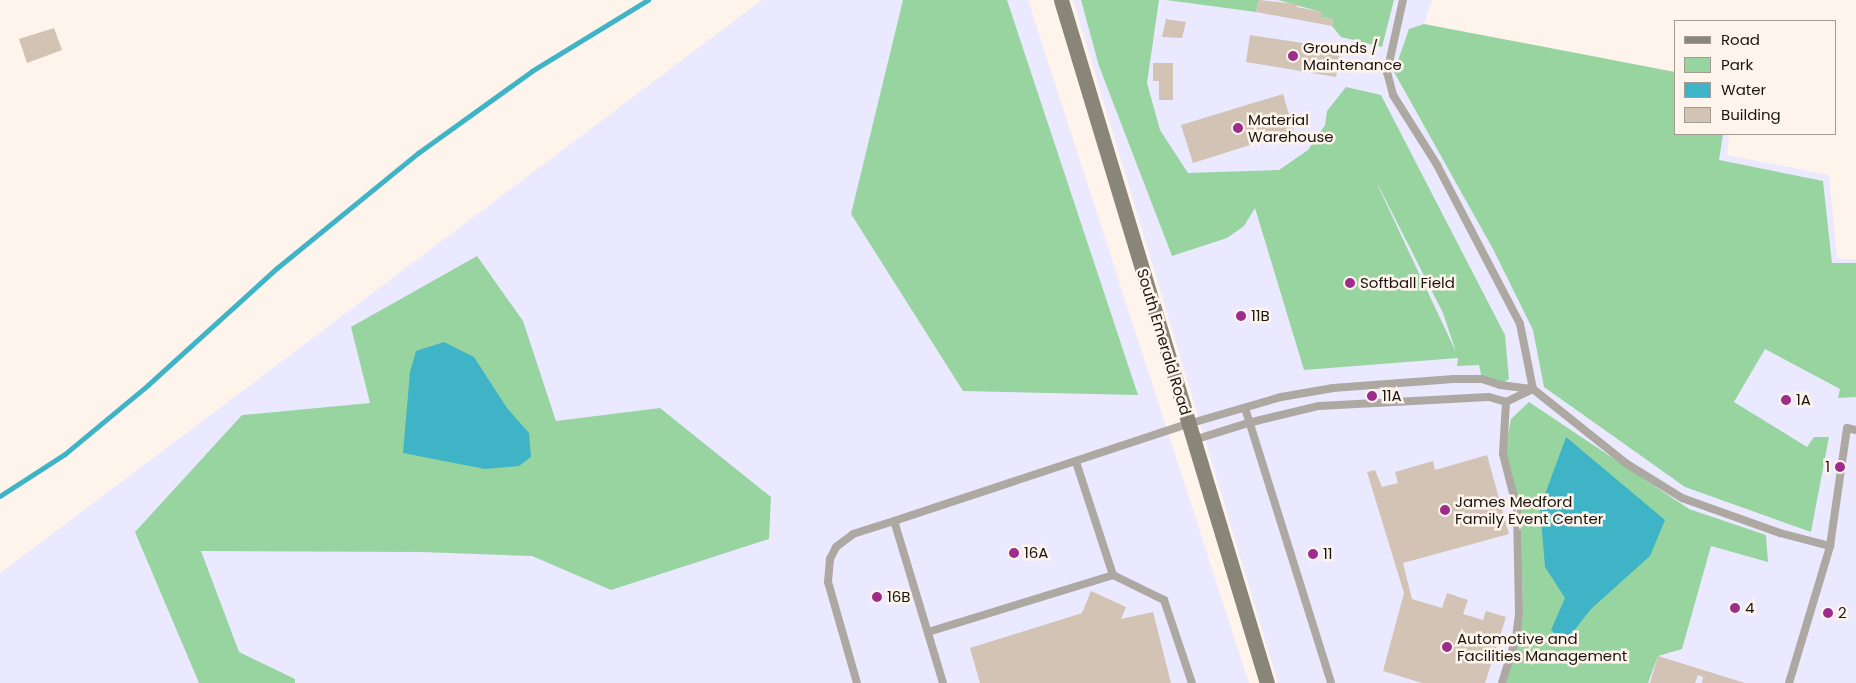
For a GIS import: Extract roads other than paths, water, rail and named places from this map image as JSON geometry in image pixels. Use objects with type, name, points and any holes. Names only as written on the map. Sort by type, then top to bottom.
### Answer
[{"type":"street","name":"South Emerald Road","points":[[1062,0],[1267,683]]},
{"type":"lane","points":[[1403,0],[1387,72],[1393,95],[1437,165],[1520,324],[1533,389]]},
{"type":"lane","points":[[857,683],[828,582],[830,559],[836,547],[853,534],[1188,424],[1244,408],[1333,388],[1454,379],[1482,379],[1500,385],[1533,389],[1627,464],[1682,498],[1780,533],[1830,546]]},
{"type":"lane","points":[[1194,440],[1248,423],[1320,406],[1489,397],[1506,402],[1533,389]]},
{"type":"lane","points":[[1502,683],[1516,638],[1519,614],[1517,509],[1503,454],[1506,402]]},
{"type":"lane","points":[[1244,408],[1331,683]]},
{"type":"lane","points":[[1788,683],[1830,546],[1847,428],[1856,430]]},
{"type":"lane","points":[[1076,462],[1113,575]]},
{"type":"lane","points":[[894,521],[943,683]]},
{"type":"lane","points":[[928,632],[1113,575],[1164,600],[1192,683]]},
{"type":"water","points":[[444,342],[474,357],[507,408],[529,433],[531,457],[519,466],[485,469],[403,453],[410,372],[416,351]]},
{"type":"water","points":[[1566,437],[1665,520],[1650,556],[1591,609],[1565,642],[1551,630],[1565,598],[1545,567],[1540,508]]},
{"type":"waterway","points":[[0,496],[65,454],[148,385],[277,268],[418,153],[532,71],[648,0]]},
{"type":"place","name":"Grounds / Maintenance","points":[[1293,56]]},
{"type":"place","name":"Material Warehouse","points":[[1238,128]]},
{"type":"place","name":"Softball Field","points":[[1350,283]]},
{"type":"place","name":"11B","points":[[1241,316]]},
{"type":"place","name":"11A","points":[[1372,396]]},
{"type":"place","name":"1A","points":[[1786,400]]},
{"type":"place","name":"1","points":[[1840,467]]},
{"type":"place","name":"James Medford Family Event Center","points":[[1445,510]]},
{"type":"place","name":"16A","points":[[1014,553]]},
{"type":"place","name":"11","points":[[1313,554]]},
{"type":"place","name":"16B","points":[[877,597]]},
{"type":"place","name":"4","points":[[1735,608]]},
{"type":"place","name":"2","points":[[1828,613]]},
{"type":"place","name":"Automotive and Facilities Management","points":[[1447,647]]}]
